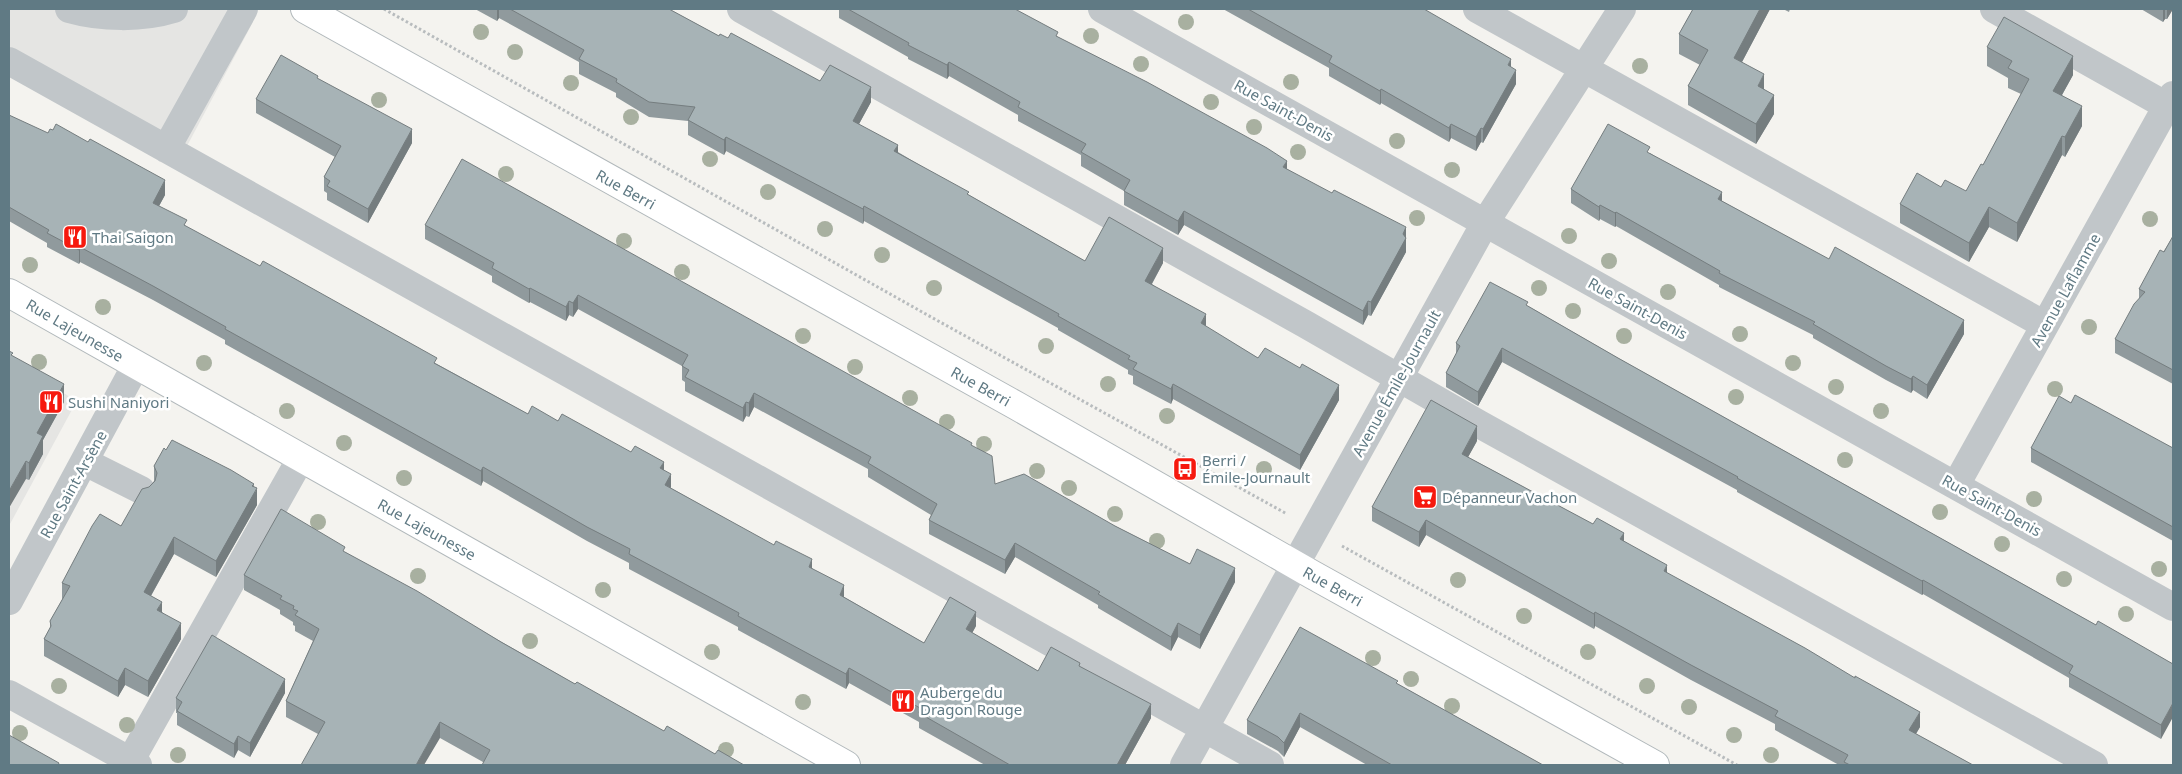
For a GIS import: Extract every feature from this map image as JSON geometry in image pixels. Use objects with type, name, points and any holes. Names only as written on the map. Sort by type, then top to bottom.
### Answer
[{"type":"main road","name":"Rue Berri","points":[[305,9],[1017,406],[1296,565],[1655,765]]},
{"type":"main road","name":"Rue Lajeunesse","points":[[9,293],[846,765]]},
{"type":"street","points":[[69,9],[120,16],[142,15],[174,9]]},
{"type":"street","points":[[166,150],[244,9]]},
{"type":"street","points":[[740,9],[1494,432],[2094,765]]},
{"type":"street","name":"Rue Saint-Denis","points":[[1102,9],[2173,606]]},
{"type":"street","points":[[1477,9],[2046,325]]},
{"type":"street","name":"Avenue Émile-Journault","points":[[1184,765],[1485,223],[1622,9]]},
{"type":"street","points":[[1994,9],[2170,100]]},
{"type":"street","points":[[9,61],[1270,765]]},
{"type":"street","name":"Avenue Laflamme","points":[[1956,485],[2170,100]]},
{"type":"street","name":"Rue Saint-Arsène","points":[[9,601],[136,365]]},
{"type":"street","points":[[9,694],[132,764],[301,458]]},
{"type":"street","points":[[85,462],[141,490]]},
{"type":"path","points":[[384,9],[1282,512]]},
{"type":"path","points":[[1348,550],[1737,765]]},
{"type":"shaded area","points":[[9,9],[231,9],[253,22],[187,146],[9,47]]},
{"type":"shaded area","points":[[9,362],[67,395],[72,400],[74,406],[10,524]]},
{"type":"building","points":[[510,9],[669,9],[719,36],[720,34],[728,38],[731,33],[820,81],[830,65],[871,87],[853,121],[898,145],[894,151],[969,192],[967,194],[1085,261],[1109,217],[1163,248],[1145,281],[1206,314],[1201,323],[1258,358],[1265,348],[1300,368],[1302,364],[1339,385],[1300,455],[1173,384],[1171,389],[1133,369],[1137,363],[1128,359],[1130,356],[1058,316],[1059,314],[864,206],[863,209],[726,137],[724,140],[688,120],[695,107],[649,102],[616,82],[617,79],[579,59],[584,50]]},
{"type":"building","points":[[848,9],[1015,9],[1058,32],[1056,36],[1147,82],[1267,148],[1287,161],[1283,167],[1332,193],[1334,190],[1406,227],[1403,234],[1406,238],[1371,302],[1368,301],[1363,311],[1184,211],[1178,221],[1124,191],[1130,180],[1081,152],[1086,144],[1018,107],[1020,102],[949,62],[947,65],[908,45],[909,43]]},
{"type":"building","points":[[1248,9],[1424,9],[1511,59],[1508,65],[1516,70],[1483,129],[1481,128],[1476,137],[1451,124],[1449,128],[1381,89],[1380,91],[1329,62],[1332,56]]},
{"type":"building","points":[[1693,9],[1760,9],[1734,58],[1764,74],[1758,86],[1774,95],[1756,124],[1688,86],[1708,50],[1679,34]]},
{"type":"building","points":[[2004,17],[2073,56],[2053,91],[2082,106],[2065,137],[2062,136],[2017,223],[1989,207],[1969,243],[1900,204],[1917,173],[1941,187],[1945,180],[1966,191],[1981,164],[1983,165],[2029,79],[2008,68],[2012,61],[1987,47]]},
{"type":"building","points":[[281,55],[318,76],[317,78],[412,129],[368,209],[327,186],[330,181],[324,177],[341,146],[256,99]]},
{"type":"building","points":[[9,115],[48,133],[50,129],[53,130],[56,124],[88,142],[90,139],[165,180],[153,203],[187,220],[184,225],[260,266],[263,261],[437,358],[434,363],[528,414],[532,406],[558,421],[562,414],[631,452],[635,446],[664,462],[660,468],[671,474],[665,485],[774,545],[776,541],[812,559],[809,567],[844,585],[840,595],[924,643],[950,597],[976,612],[966,629],[1038,671],[1051,647],[1080,663],[1079,666],[1151,704],[1117,765],[1010,765],[919,713],[920,708],[849,668],[846,674],[738,616],[739,613],[629,554],[630,549],[587,527],[483,467],[481,471],[225,329],[226,327],[153,286],[80,247],[79,250],[47,233],[49,230],[9,207]]},
{"type":"building","points":[[1608,124],[1650,147],[1647,152],[1722,192],[1718,199],[1829,259],[1835,247],[1964,320],[1927,385],[1913,376],[1911,379],[1886,366],[1813,324],[1815,322],[1719,273],[1720,271],[1616,212],[1600,205],[1599,207],[1571,189]]},
{"type":"building","points":[[462,159],[972,443],[971,445],[992,456],[995,484],[1024,474],[1115,526],[1190,564],[1197,549],[1235,568],[1200,635],[1178,623],[1171,637],[1098,594],[1100,592],[1015,543],[1005,560],[929,520],[937,504],[868,463],[871,457],[754,393],[749,403],[746,402],[743,408],[685,377],[689,370],[682,366],[688,355],[578,295],[573,303],[569,301],[566,307],[529,289],[492,268],[494,263],[425,225]]},
{"type":"building","points":[[2173,236],[2173,370],[2115,339],[2134,304],[2145,292],[2139,289],[2160,250],[2164,252]]},
{"type":"building","points":[[1490,282],[1528,302],[1526,305],[1618,358],[2096,625],[2098,621],[2173,664],[2173,703],[2161,725],[2069,673],[2073,666],[1923,580],[1502,348],[1478,392],[1446,373],[1460,346],[1456,343]]},
{"type":"building","points":[[9,351],[13,353],[11,355],[64,384],[37,433],[43,436],[29,463],[26,461],[9,491]]},
{"type":"building","points":[[2075,395],[2173,448],[2173,527],[2031,448],[2059,396],[2071,403]]},
{"type":"building","points":[[1431,400],[1477,426],[1462,454],[1593,524],[1597,518],[1624,533],[1620,539],[1667,565],[1664,571],[1805,648],[1855,678],[1855,676],[1920,712],[1909,730],[1973,765],[1850,765],[1844,762],[1848,755],[1775,716],[1778,711],[1595,612],[1594,614],[1426,520],[1419,532],[1372,507]]},
{"type":"building","points":[[172,440],[231,470],[254,484],[252,486],[257,488],[216,561],[174,537],[144,592],[162,602],[157,610],[181,623],[148,681],[125,668],[118,681],[44,639],[51,626],[50,621],[70,586],[62,583],[92,526],[100,514],[121,526],[142,489],[149,487],[155,481],[157,473],[154,466],[164,448],[166,450]]},
{"type":"building","points":[[281,509],[345,547],[343,551],[417,591],[575,684],[577,682],[664,731],[667,726],[715,754],[718,750],[744,765],[482,765],[490,750],[440,722],[416,765],[301,765],[325,722],[286,701],[319,629],[295,615],[298,611],[293,609],[294,606],[280,599],[282,596],[244,575]]},
{"type":"building","points":[[1300,627],[1543,765],[1392,765],[1300,713],[1284,743],[1278,737],[1247,720]]},
{"type":"building","points":[[212,635],[285,679],[250,743],[238,736],[234,744],[177,711],[182,702],[176,698]]},
{"type":"building","points":[[9,735],[59,763],[58,765],[9,765]]},
{"type":"place","name":"Thai Saigon","points":[[75,237]]},
{"type":"place","name":"Sushi Naniyori","points":[[51,402]]},
{"type":"place","name":"Berri / Émile-Journault","points":[[1185,469]]},
{"type":"place","name":"Dépanneur Vachon","points":[[1425,497]]},
{"type":"place","name":"Auberge du Dragon Rouge","points":[[903,701]]}]
